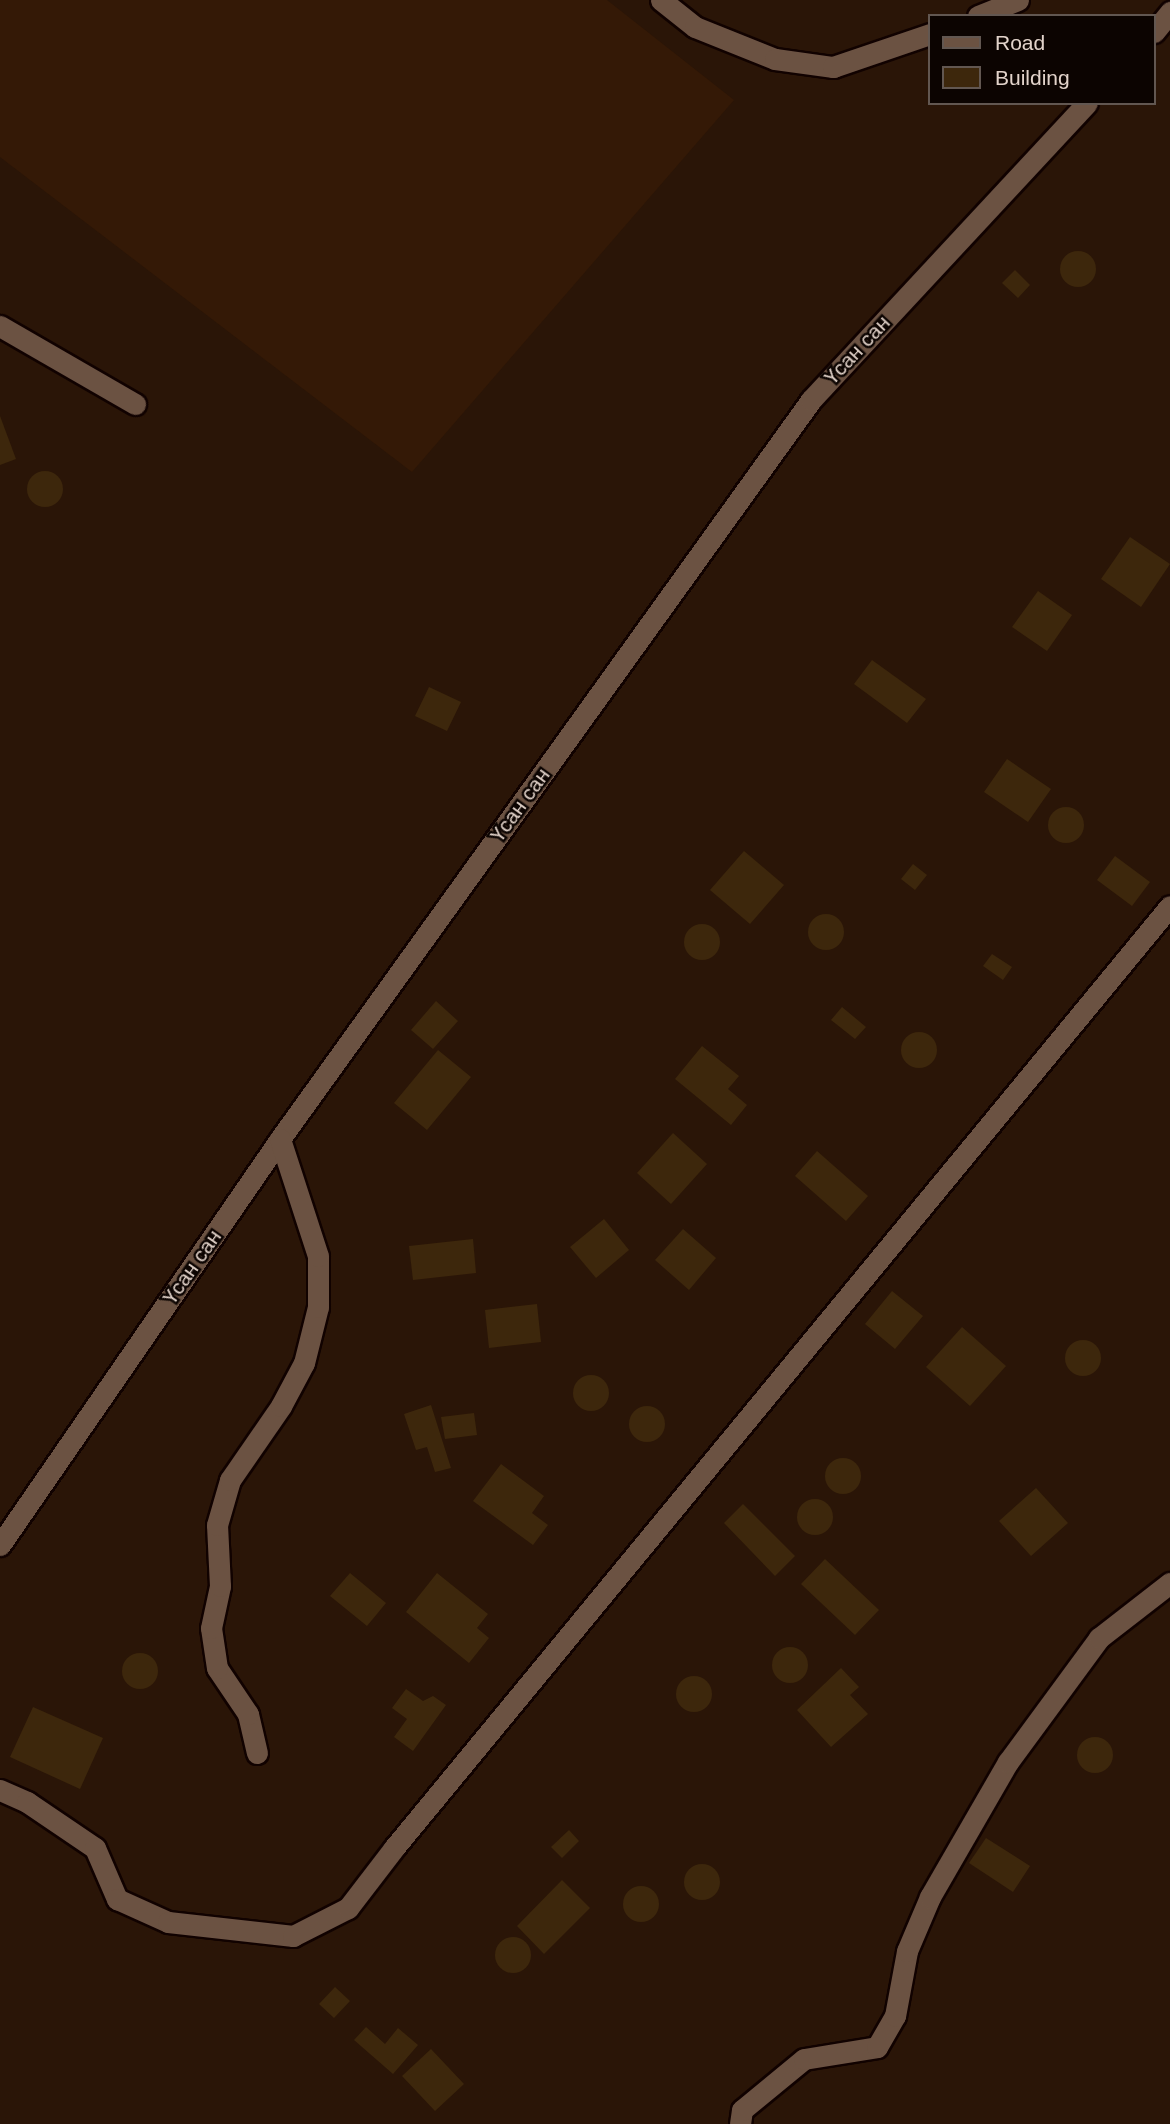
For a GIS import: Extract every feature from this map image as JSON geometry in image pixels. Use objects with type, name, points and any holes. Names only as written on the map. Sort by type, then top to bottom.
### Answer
[{"type":"street","points":[[661,0],[695,27],[775,59],[833,67],[928,35]]},
{"type":"street","points":[[983,14],[1018,0]]},
{"type":"street","name":"Үсан сан","points":[[0,1545],[280,1139],[811,400],[1085,105]]},
{"type":"street","points":[[0,326],[135,404]]},
{"type":"street","points":[[0,1790],[27,1802],[95,1848],[117,1899],[168,1922],[293,1936],[348,1908],[412,1826],[1169,911]]},
{"type":"street","points":[[257,1753],[248,1714],[217,1668],[211,1628],[220,1586],[218,1525],[230,1480],[281,1406],[304,1363],[318,1307],[318,1256],[280,1139]]},
{"type":"street","points":[[740,2124],[742,2110],[804,2059],[877,2047],[895,2016],[907,1951],[930,1897],[1008,1762],[1099,1638],[1170,1583]]},
{"type":"shaded area","points":[[0,0],[607,0],[734,100],[412,472],[0,157]]},
{"type":"building","points":[[1078,251],[1091,256],[1096,269],[1091,282],[1078,287],[1065,282],[1060,269],[1065,256]]},
{"type":"building","points":[[1015,270],[1030,285],[1018,298],[1002,283]]},
{"type":"building","points":[[0,416],[16,459],[0,465]]},
{"type":"building","points":[[45,471],[58,476],[63,489],[58,502],[45,507],[32,502],[27,489],[32,476]]},
{"type":"building","points":[[1130,537],[1170,564],[1141,607],[1101,579]]},
{"type":"building","points":[[1038,591],[1072,615],[1047,651],[1012,627]]},
{"type":"building","points":[[872,660],[926,699],[907,723],[854,684]]},
{"type":"building","points":[[429,687],[461,702],[447,731],[415,716]]},
{"type":"building","points":[[1007,759],[1051,789],[1028,822],[984,792]]},
{"type":"building","points":[[1066,807],[1079,812],[1084,825],[1079,838],[1066,843],[1053,838],[1048,825],[1053,812]]},
{"type":"building","points":[[744,851],[784,885],[750,924],[710,890]]},
{"type":"building","points":[[1115,856],[1150,882],[1132,906],[1097,880]]},
{"type":"building","points":[[913,864],[927,875],[915,890],[901,879]]},
{"type":"building","points":[[826,914],[839,919],[844,932],[839,945],[826,950],[813,945],[808,932],[813,919]]},
{"type":"building","points":[[702,924],[715,929],[720,942],[715,955],[702,960],[689,955],[684,942],[689,929]]},
{"type":"building","points":[[992,954],[1012,967],[1003,980],[983,966]]},
{"type":"building","points":[[436,1001],[458,1021],[433,1049],[411,1030]]},
{"type":"building","points":[[842,1007],[866,1027],[855,1039],[831,1020]]},
{"type":"building","points":[[919,1032],[932,1037],[937,1050],[932,1063],[919,1068],[906,1063],[901,1050],[906,1037]]},
{"type":"building","points":[[702,1046],[739,1076],[728,1089],[747,1105],[731,1125],[675,1079]]},
{"type":"building","points":[[438,1050],[471,1077],[427,1130],[394,1103]]},
{"type":"building","points":[[673,1133],[707,1164],[671,1204],[637,1173]]},
{"type":"building","points":[[817,1151],[868,1196],[846,1221],[795,1176]]},
{"type":"building","points":[[604,1219],[629,1250],[596,1278],[570,1247]]},
{"type":"building","points":[[683,1229],[716,1258],[689,1290],[655,1260]]},
{"type":"building","points":[[473,1239],[476,1273],[413,1280],[409,1246]]},
{"type":"building","points":[[892,1291],[923,1316],[895,1349],[865,1324]]},
{"type":"building","points":[[537,1304],[541,1342],[489,1348],[485,1310]]},
{"type":"building","points":[[962,1327],[1006,1366],[970,1406],[926,1367]]},
{"type":"building","points":[[1083,1340],[1096,1345],[1101,1358],[1096,1371],[1083,1376],[1070,1371],[1065,1358],[1070,1345]]},
{"type":"building","points":[[591,1375],[604,1380],[609,1393],[604,1406],[591,1411],[578,1406],[573,1393],[578,1380]]},
{"type":"building","points":[[431,1405],[451,1468],[435,1472],[427,1447],[416,1450],[404,1414]]},
{"type":"building","points":[[647,1406],[660,1411],[665,1424],[660,1437],[647,1442],[634,1437],[629,1424],[634,1411]]},
{"type":"building","points":[[474,1413],[477,1435],[445,1439],[441,1417]]},
{"type":"building","points":[[843,1458],[856,1463],[861,1476],[856,1489],[843,1494],[830,1489],[825,1476],[830,1463]]},
{"type":"building","points":[[501,1464],[544,1496],[532,1513],[548,1525],[533,1545],[473,1501]]},
{"type":"building","points":[[1036,1488],[1068,1523],[1031,1556],[999,1521]]},
{"type":"building","points":[[815,1499],[828,1504],[833,1517],[828,1530],[815,1535],[802,1530],[797,1517],[802,1504]]},
{"type":"building","points":[[743,1504],[795,1556],[775,1576],[724,1523]]},
{"type":"building","points":[[825,1559],[879,1610],[855,1635],[801,1584]]},
{"type":"building","points":[[350,1573],[386,1603],[367,1626],[330,1596]]},
{"type":"building","points":[[437,1573],[488,1614],[477,1628],[489,1638],[469,1663],[406,1612]]},
{"type":"building","points":[[790,1647],[803,1652],[808,1665],[803,1678],[790,1683],[777,1678],[772,1665],[777,1652]]},
{"type":"building","points":[[140,1653],[153,1658],[158,1671],[153,1684],[140,1689],[127,1684],[122,1671],[127,1658]]},
{"type":"building","points":[[841,1668],[859,1687],[850,1695],[868,1714],[831,1747],[797,1710]]},
{"type":"building","points":[[694,1676],[707,1681],[712,1694],[707,1707],[694,1712],[681,1707],[676,1694],[681,1681]]},
{"type":"building","points":[[406,1689],[423,1701],[433,1696],[446,1705],[413,1751],[394,1737],[407,1719],[392,1708]]},
{"type":"building","points":[[33,1707],[103,1738],[80,1789],[10,1757]]},
{"type":"building","points":[[1095,1737],[1108,1742],[1113,1755],[1108,1768],[1095,1773],[1082,1768],[1077,1755],[1082,1742]]},
{"type":"building","points":[[569,1830],[579,1841],[562,1858],[551,1847]]},
{"type":"building","points":[[986,1838],[1030,1866],[1013,1892],[969,1863]]},
{"type":"building","points":[[702,1864],[715,1869],[720,1882],[715,1895],[702,1900],[689,1895],[684,1882],[689,1869]]},
{"type":"building","points":[[562,1880],[590,1908],[544,1954],[517,1926]]},
{"type":"building","points":[[641,1886],[654,1891],[659,1904],[654,1917],[641,1922],[628,1917],[623,1904],[628,1891]]},
{"type":"building","points":[[513,1937],[526,1942],[531,1955],[526,1968],[513,1973],[500,1968],[495,1955],[500,1942]]},
{"type":"building","points":[[335,1987],[350,2001],[334,2018],[319,2004]]},
{"type":"building","points":[[366,2027],[385,2044],[398,2028],[418,2045],[393,2074],[354,2040]]},
{"type":"building","points":[[431,2049],[464,2084],[435,2111],[402,2076]]}]
